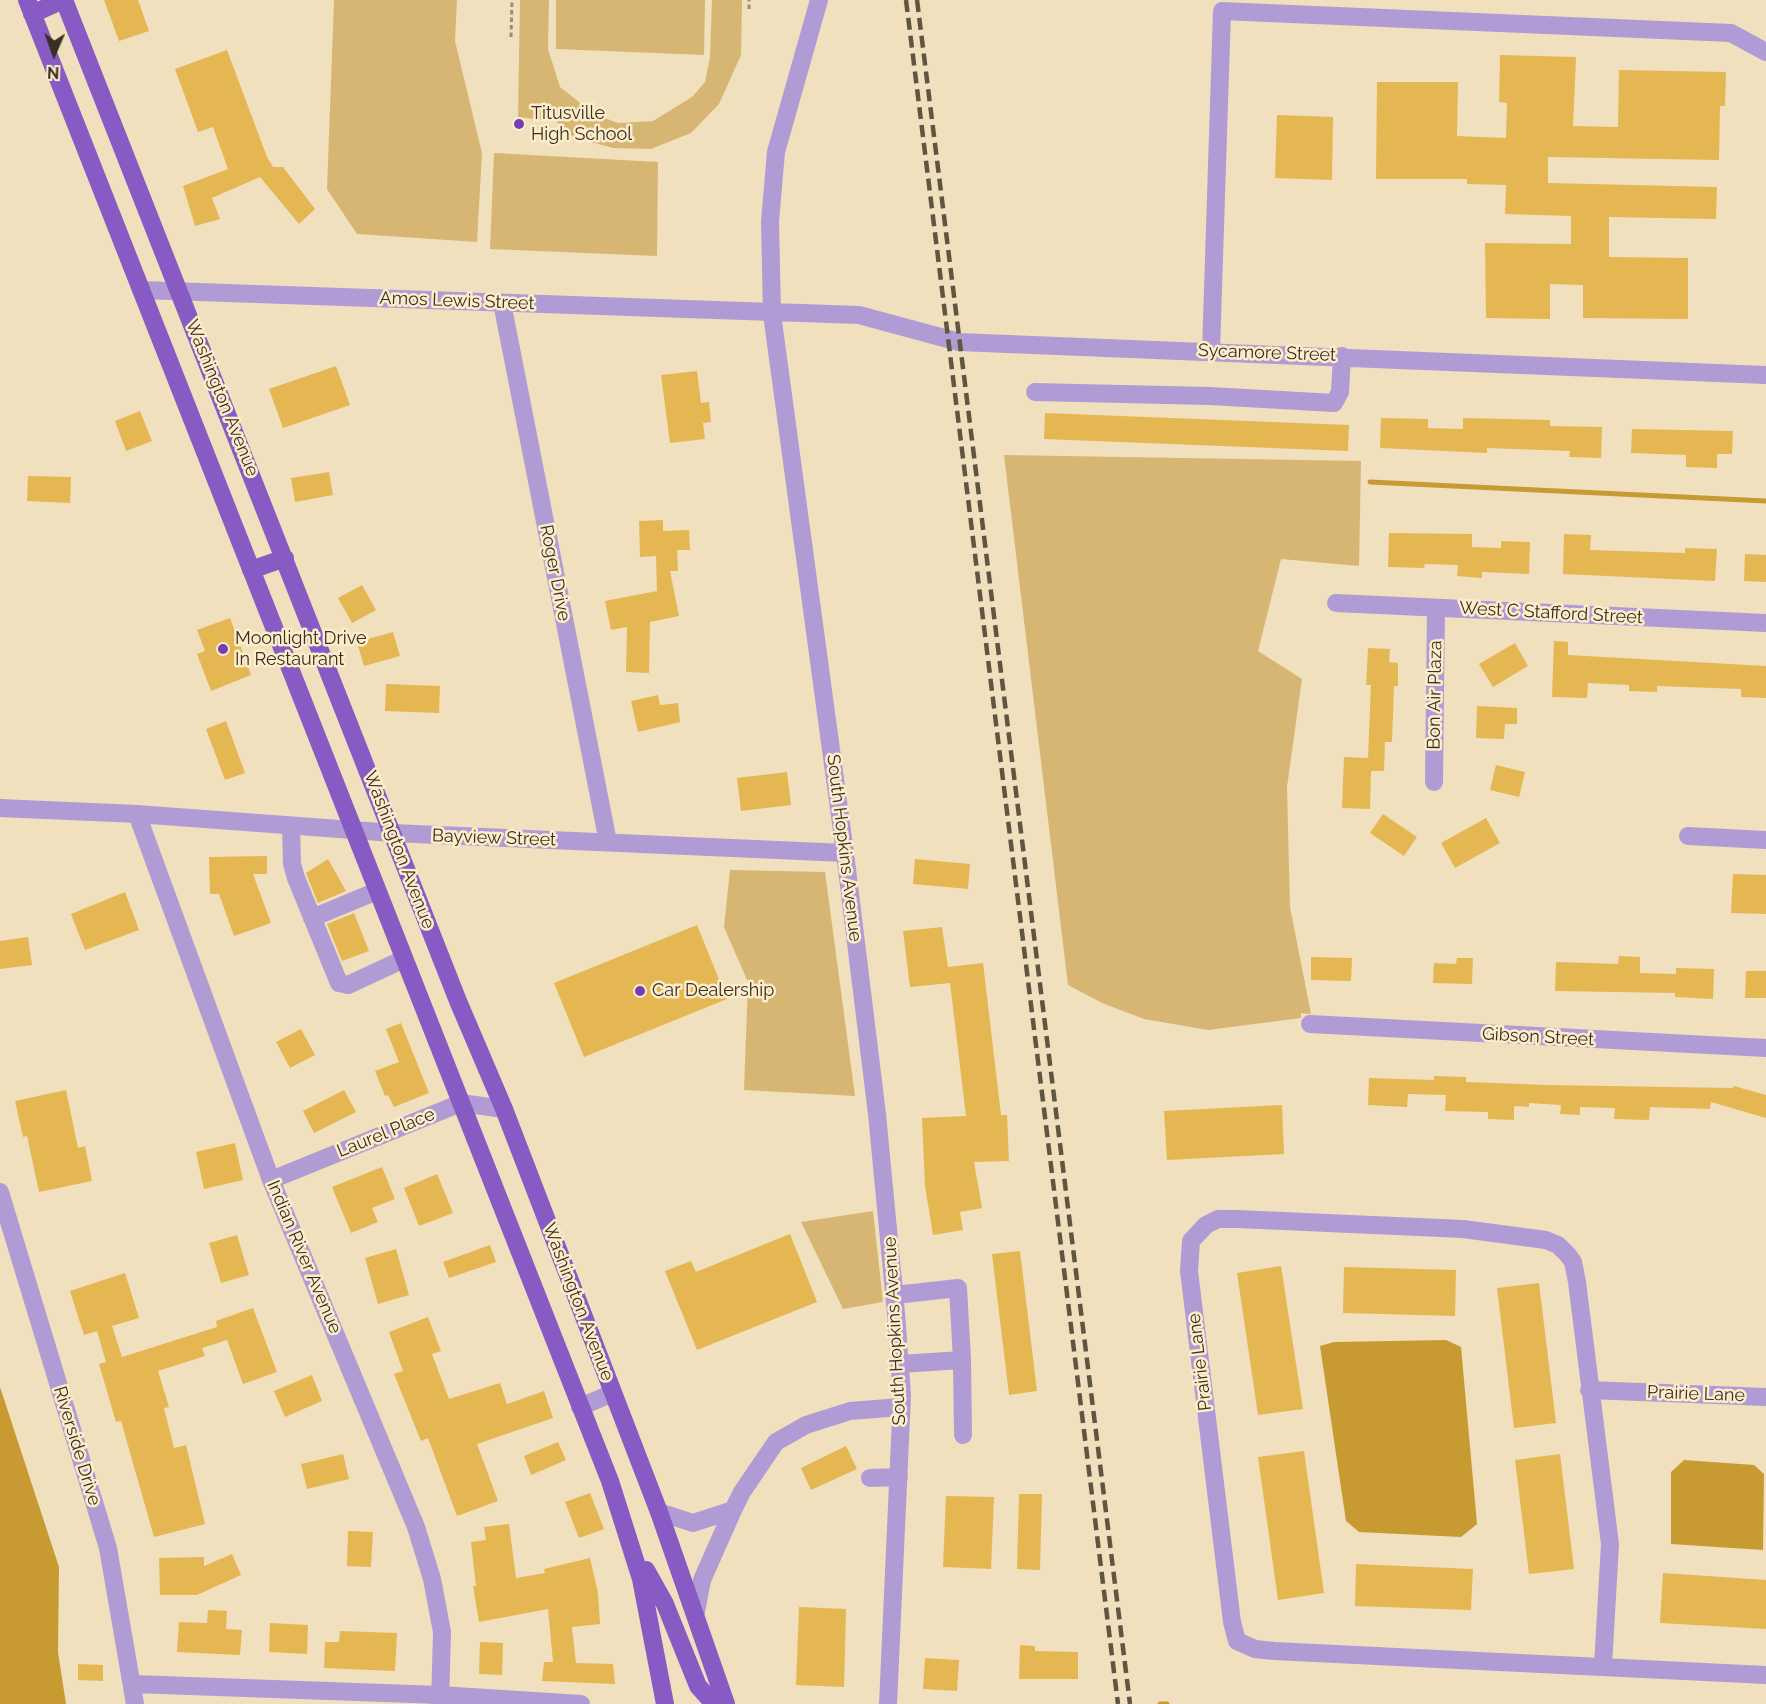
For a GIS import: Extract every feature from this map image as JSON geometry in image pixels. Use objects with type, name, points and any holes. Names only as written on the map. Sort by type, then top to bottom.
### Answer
[{"type":"main road","points":[[30,7],[64,0]]},
{"type":"main road","name":"Washington Avenue","points":[[64,0],[504,1110],[659,1512],[696,1612],[726,1704]]},
{"type":"main road","name":"Washington Avenue","points":[[30,7],[580,1407],[634,1550],[649,1610],[665,1704]]},
{"type":"main road","points":[[251,570],[285,558]]},
{"type":"main road","points":[[634,1550],[665,1604],[698,1686],[714,1704]]},
{"type":"street","name":"South Hopkins Avenue","points":[[819,0],[776,152],[770,221],[772,314],[845,853],[878,1126],[895,1295],[901,1407],[888,1704]]},
{"type":"street","points":[[1211,351],[1222,5],[1731,33],[1766,52]]},
{"type":"street","name":"Amos Lewis Street","points":[[141,290],[772,314]]},
{"type":"street","name":"Roger Drive","points":[[502,303],[608,842]]},
{"type":"street","name":"Sycamore Street","points":[[772,314],[859,315],[959,342],[1766,375]]},
{"type":"street","points":[[1035,392],[1210,396],[1334,403],[1340,392],[1342,356]]},
{"type":"street","name":"West C Stafford Street","points":[[1336,603],[1766,623]]},
{"type":"street","name":"Bon Air Plaza","points":[[1434,782],[1436,608]]},
{"type":"street","name":"Bayview Street","points":[[0,808],[137,814],[353,831],[845,853]]},
{"type":"street","name":"Indian River Avenue","points":[[137,814],[271,1180],[416,1527],[432,1579],[442,1632],[440,1700]]},
{"type":"street","points":[[291,826],[291,855],[296,878],[339,983],[348,985],[404,959]]},
{"type":"street","points":[[1688,836],[1766,840]]},
{"type":"street","points":[[312,918],[377,891]]},
{"type":"street","name":"Gibson Street","points":[[1310,1024],[1766,1048]]},
{"type":"street","points":[[460,1103],[504,1110]]},
{"type":"street","name":"Laurel Place","points":[[271,1180],[460,1103]]},
{"type":"street","name":"Riverside Drive","points":[[0,1192],[108,1548],[134,1684],[135,1704]]},
{"type":"street","name":"Prairie Lane","points":[[1603,1666],[1610,1544],[1573,1262],[1558,1245],[1546,1240],[1463,1229],[1237,1219],[1218,1219],[1206,1225],[1191,1241],[1189,1270],[1232,1622],[1237,1641],[1255,1649],[1274,1651],[1766,1675]]},
{"type":"street","points":[[895,1295],[958,1288],[963,1436]]},
{"type":"street","points":[[900,1364],[962,1360]]},
{"type":"street","name":"Prairie Lane","points":[[1589,1390],[1766,1397]]},
{"type":"street","points":[[580,1407],[613,1394]]},
{"type":"street","points":[[696,1612],[702,1580],[733,1510],[742,1492],[776,1443],[806,1425],[850,1411],[901,1407]]},
{"type":"street","points":[[870,1478],[899,1478]]},
{"type":"street","points":[[659,1512],[693,1523],[733,1510]]},
{"type":"street","points":[[134,1684],[440,1700],[581,1704]]},
{"type":"path","points":[[511,37],[512,0]]},
{"type":"path","points":[[749,0],[749,9]]},
{"type":"shaded area","points":[[334,0],[457,0],[455,41],[482,153],[477,242],[357,234],[327,189]]},
{"type":"shaded area","points":[[520,0],[549,0],[548,49],[560,87],[594,114],[618,123],[653,121],[692,97],[705,82],[710,57],[712,0],[742,0],[741,55],[719,104],[691,133],[651,149],[613,148],[573,137],[546,112],[542,120],[518,117]]},
{"type":"shaded area","points":[[556,0],[705,0],[704,55],[556,49]]},
{"type":"shaded area","points":[[494,153],[658,162],[657,256],[490,249]]},
{"type":"shaded area","points":[[1004,455],[1361,461],[1359,566],[1281,559],[1258,651],[1302,679],[1287,787],[1290,907],[1311,1014],[1301,1013],[1301,1018],[1208,1030],[1144,1019],[1102,1003],[1068,985]]},
{"type":"shaded area","points":[[730,870],[825,872],[855,1096],[744,1090],[748,982],[724,927]]},
{"type":"shaded area","points":[[873,1211],[883,1302],[843,1309],[801,1222]]},
{"type":"shaded area","points":[[1446,1340],[1461,1347],[1477,1524],[1461,1537],[1359,1532],[1346,1521],[1320,1346],[1334,1342]]},
{"type":"shaded area","points":[[0,1387],[59,1567],[58,1652],[66,1704],[0,1704]]},
{"type":"shaded area","points":[[1684,1460],[1754,1465],[1764,1474],[1763,1550],[1671,1544],[1671,1472]]},
{"type":"building","points":[[104,0],[138,0],[149,31],[119,41]]},
{"type":"building","points":[[227,50],[267,157],[273,167],[283,167],[315,209],[299,224],[260,177],[212,198],[220,219],[195,226],[183,186],[228,169],[213,127],[198,132],[175,69]]},
{"type":"building","points":[[1500,55],[1576,57],[1573,126],[1618,127],[1619,70],[1726,72],[1725,106],[1720,106],[1719,160],[1548,157],[1548,183],[1717,187],[1716,219],[1609,217],[1609,257],[1688,258],[1688,319],[1583,318],[1583,285],[1550,284],[1550,319],[1486,318],[1485,243],[1571,244],[1571,216],[1505,214],[1506,185],[1467,184],[1467,179],[1376,179],[1377,82],[1458,82],[1457,136],[1506,138],[1507,103],[1499,102]]},
{"type":"building","points":[[1277,115],[1333,117],[1332,180],[1275,178]]},
{"type":"building","points":[[336,366],[350,405],[283,428],[269,389]]},
{"type":"building","points":[[697,371],[701,403],[709,402],[711,422],[703,423],[705,439],[670,443],[661,375]]},
{"type":"building","points":[[140,411],[152,441],[126,451],[115,421]]},
{"type":"building","points":[[1045,413],[1349,425],[1348,451],[1044,439]]},
{"type":"building","points":[[1381,418],[1428,419],[1428,428],[1463,429],[1463,418],[1550,420],[1550,426],[1602,427],[1601,458],[1569,457],[1570,451],[1487,448],[1487,453],[1380,448]]},
{"type":"building","points":[[1632,429],[1733,431],[1732,454],[1717,454],[1717,468],[1686,467],[1686,455],[1631,453]]},
{"type":"building","points":[[329,472],[333,495],[295,502],[291,478]]},
{"type":"building","points":[[28,476],[71,477],[70,503],[27,501]]},
{"type":"building","points":[[663,520],[663,531],[689,530],[690,550],[677,550],[678,571],[670,571],[679,616],[650,622],[649,673],[626,672],[627,627],[611,630],[605,601],[657,591],[656,556],[640,557],[639,521]]},
{"type":"building","points":[[1389,533],[1472,534],[1472,547],[1501,548],[1501,541],[1530,542],[1529,574],[1482,572],[1482,578],[1457,576],[1458,565],[1425,564],[1424,568],[1388,567]]},
{"type":"building","points":[[1564,534],[1591,535],[1590,550],[1685,553],[1685,548],[1717,549],[1715,581],[1563,574]]},
{"type":"building","points":[[1745,554],[1766,555],[1766,582],[1744,581]]},
{"type":"building","points":[[362,585],[376,610],[352,623],[338,598]]},
{"type":"building","points":[[230,618],[251,675],[211,691],[197,654],[205,651],[197,630]]},
{"type":"building","points":[[393,632],[400,656],[364,666],[357,642]]},
{"type":"building","points":[[1554,641],[1568,642],[1568,655],[1766,666],[1766,698],[1741,697],[1741,689],[1657,686],[1657,692],[1629,691],[1629,685],[1588,683],[1587,698],[1552,697]]},
{"type":"building","points":[[1515,643],[1528,666],[1493,687],[1479,664]]},
{"type":"building","points":[[1368,648],[1390,649],[1389,662],[1398,663],[1398,686],[1394,686],[1392,742],[1385,742],[1384,771],[1371,771],[1370,809],[1342,808],[1344,757],[1368,758],[1371,685],[1366,685]]},
{"type":"building","points":[[386,684],[440,686],[439,713],[385,711]]},
{"type":"building","points":[[658,695],[660,705],[678,703],[680,722],[638,732],[631,701]]},
{"type":"building","points":[[1477,706],[1517,708],[1517,724],[1505,724],[1504,739],[1476,738]]},
{"type":"building","points":[[226,721],[245,773],[225,780],[206,729]]},
{"type":"building","points":[[1496,765],[1525,772],[1519,797],[1490,790]]},
{"type":"building","points":[[787,772],[791,805],[741,811],[737,778]]},
{"type":"building","points":[[1383,814],[1417,837],[1404,856],[1370,833]]},
{"type":"building","points":[[1486,818],[1500,843],[1455,868],[1441,843]]},
{"type":"building","points":[[267,856],[267,874],[253,874],[271,923],[234,936],[219,894],[210,894],[209,857]]},
{"type":"building","points":[[328,859],[346,891],[318,903],[306,873]]},
{"type":"building","points":[[915,859],[970,864],[968,889],[913,884]]},
{"type":"building","points":[[1733,874],[1766,875],[1766,914],[1731,913]]},
{"type":"building","points":[[125,892],[139,930],[85,950],[71,914]]},
{"type":"building","points":[[354,913],[369,951],[342,961],[327,924]]},
{"type":"building","name":"Car Dealership","points":[[697,925],[727,999],[584,1057],[554,983]]},
{"type":"building","points":[[942,927],[948,967],[983,963],[1001,1115],[1007,1115],[1009,1161],[974,1162],[982,1208],[960,1212],[963,1230],[933,1235],[925,1186],[922,1118],[966,1116],[950,983],[910,987],[903,931]]},
{"type":"building","points":[[28,937],[32,965],[0,969],[0,941]]},
{"type":"building","points":[[1619,956],[1640,957],[1640,973],[1676,974],[1676,968],[1714,969],[1713,999],[1675,997],[1675,993],[1555,991],[1556,962],[1618,964]]},
{"type":"building","points":[[1311,957],[1352,958],[1351,981],[1311,980]]},
{"type":"building","points":[[1457,958],[1473,958],[1472,984],[1433,983],[1434,963],[1456,964]]},
{"type":"building","points":[[1746,971],[1766,971],[1766,998],[1745,998]]},
{"type":"building","points":[[401,1023],[429,1093],[394,1107],[388,1095],[385,1096],[375,1071],[399,1062],[386,1029]]},
{"type":"building","points":[[301,1029],[315,1055],[290,1068],[276,1042]]},
{"type":"building","points":[[1434,1076],[1466,1077],[1466,1082],[1548,1085],[1733,1088],[1734,1086],[1766,1095],[1766,1118],[1711,1102],[1710,1109],[1650,1107],[1649,1120],[1614,1119],[1615,1108],[1580,1107],[1580,1115],[1560,1114],[1561,1105],[1529,1103],[1529,1107],[1514,1106],[1514,1120],[1488,1119],[1488,1112],[1445,1111],[1446,1095],[1408,1094],[1407,1107],[1368,1105],[1369,1078],[1434,1080]]},
{"type":"building","points":[[66,1090],[78,1148],[85,1146],[92,1181],[39,1192],[27,1136],[23,1137],[15,1101]]},
{"type":"building","points":[[344,1090],[356,1112],[314,1133],[303,1111]]},
{"type":"building","points":[[1282,1105],[1284,1154],[1167,1160],[1164,1111]]},
{"type":"building","points":[[235,1143],[243,1180],[204,1189],[196,1152]]},
{"type":"building","points":[[382,1167],[395,1199],[372,1208],[378,1222],[351,1233],[332,1187]]},
{"type":"building","points":[[437,1174],[453,1213],[419,1226],[404,1188]]},
{"type":"building","points":[[790,1234],[817,1302],[697,1350],[665,1271],[691,1261],[696,1272]]},
{"type":"building","points":[[237,1235],[249,1275],[221,1283],[209,1243]]},
{"type":"building","points":[[490,1245],[496,1262],[449,1278],[443,1262]]},
{"type":"building","points":[[396,1249],[409,1295],[378,1304],[365,1258]]},
{"type":"building","points":[[1020,1251],[1037,1391],[1009,1395],[992,1254]]},
{"type":"building","points":[[1281,1266],[1303,1409],[1258,1415],[1237,1273]]},
{"type":"building","points":[[1344,1267],[1456,1270],[1455,1316],[1343,1313]]},
{"type":"building","points":[[125,1273],[139,1318],[112,1326],[122,1357],[217,1327],[216,1321],[253,1308],[277,1372],[243,1384],[227,1340],[202,1348],[205,1356],[158,1371],[169,1407],[164,1408],[174,1448],[186,1445],[205,1524],[154,1537],[121,1421],[116,1422],[99,1364],[106,1362],[97,1331],[84,1335],[70,1291]]},
{"type":"building","points":[[1539,1283],[1556,1423],[1514,1428],[1497,1288]]},
{"type":"building","points":[[428,1317],[441,1351],[432,1354],[449,1399],[500,1383],[507,1404],[544,1391],[553,1418],[477,1444],[498,1501],[457,1516],[428,1438],[421,1441],[394,1374],[403,1371],[389,1332]]},
{"type":"building","points":[[312,1375],[322,1401],[285,1417],[274,1391]]},
{"type":"building","points":[[558,1442],[566,1460],[531,1475],[524,1456]]},
{"type":"building","points":[[846,1446],[857,1469],[811,1490],[801,1468]]},
{"type":"building","points":[[1304,1451],[1324,1593],[1278,1600],[1258,1457]]},
{"type":"building","points":[[343,1454],[349,1479],[307,1489],[301,1464]]},
{"type":"building","points":[[1560,1454],[1574,1569],[1529,1574],[1515,1460]]},
{"type":"building","points":[[590,1493],[604,1529],[579,1538],[565,1502]]},
{"type":"building","points":[[1019,1494],[1042,1494],[1040,1570],[1017,1569]]},
{"type":"building","points":[[946,1496],[994,1497],[991,1569],[943,1567]]},
{"type":"building","points":[[509,1524],[516,1578],[545,1573],[544,1569],[590,1558],[598,1593],[600,1624],[572,1627],[576,1663],[613,1664],[615,1684],[542,1681],[544,1662],[553,1662],[548,1609],[479,1622],[473,1586],[476,1586],[471,1542],[486,1540],[484,1527]]},
{"type":"building","points":[[348,1531],[373,1532],[371,1567],[347,1566]]},
{"type":"building","points":[[232,1554],[241,1575],[197,1595],[160,1595],[159,1558],[204,1557],[204,1566]]},
{"type":"building","points":[[1356,1564],[1473,1569],[1471,1610],[1355,1606]]},
{"type":"building","points":[[1663,1573],[1766,1580],[1766,1629],[1660,1623]]},
{"type":"building","points":[[799,1607],[846,1609],[844,1687],[796,1685]]},
{"type":"building","points":[[208,1610],[227,1611],[226,1629],[242,1630],[240,1655],[177,1652],[179,1622],[207,1623]]},
{"type":"building","points":[[270,1623],[308,1625],[307,1654],[269,1652]]},
{"type":"building","points":[[340,1631],[397,1633],[395,1671],[324,1668],[325,1642],[339,1642]]},
{"type":"building","points":[[480,1642],[503,1643],[502,1675],[479,1674]]},
{"type":"building","points":[[1020,1645],[1035,1646],[1035,1651],[1078,1652],[1078,1679],[1019,1679]]},
{"type":"building","points":[[925,1658],[959,1660],[957,1691],[923,1689]]},
{"type":"building","points":[[78,1664],[103,1665],[103,1681],[78,1680]]},
{"type":"waterway","points":[[1370,482],[1766,501]]},
{"type":"waterway","points":[[1160,1704],[1167,1704]]},
{"type":"railway","points":[[906,0],[1118,1704]]},
{"type":"railway","points":[[917,0],[1130,1704]]},
{"type":"place","name":"Titusville High School","points":[[519,124]]},
{"type":"place","name":"Moonlight Drive In Restaurant","points":[[223,649]]},
{"type":"place","name":"Car Dealership","points":[[640,991]]}]
